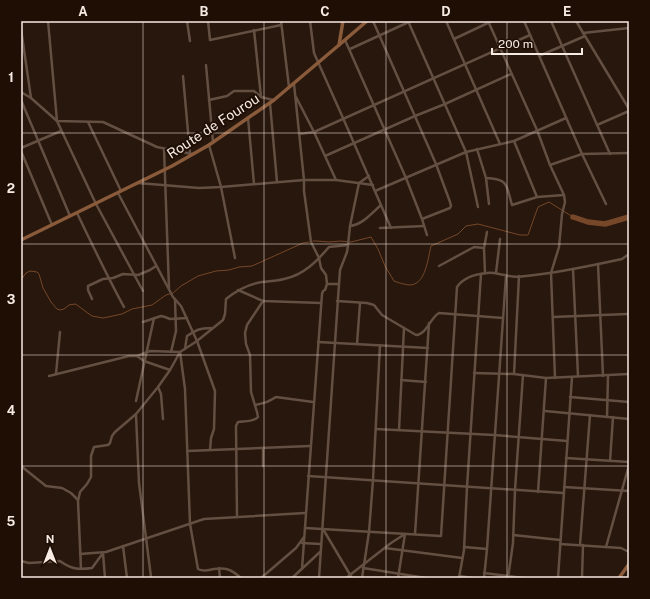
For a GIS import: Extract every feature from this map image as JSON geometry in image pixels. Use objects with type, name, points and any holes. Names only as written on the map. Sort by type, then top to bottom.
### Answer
[{"type":"main road","points":[[339,45],[343,21]]},
{"type":"main road","name":"Route de Fourou","points":[[21,240],[165,170],[211,144],[274,100],[367,21]]},
{"type":"main road","points":[[619,578],[627,570],[629,564]]},
{"type":"street","points":[[48,21],[57,121],[96,204],[143,291]]},
{"type":"street","points":[[187,21],[190,41]]},
{"type":"street","points":[[208,21],[210,40],[281,25]]},
{"type":"street","points":[[281,21],[289,87]]},
{"type":"street","points":[[310,21],[314,53],[391,228]]},
{"type":"street","points":[[373,21],[436,164],[451,206],[450,208],[422,219]]},
{"type":"street","points":[[350,49],[409,21],[466,152],[478,207]]},
{"type":"street","points":[[446,21],[500,144]]},
{"type":"street","points":[[454,39],[492,21]]},
{"type":"street","points":[[524,21],[582,154],[606,204]]},
{"type":"street","points":[[551,21],[610,154]]},
{"type":"street","points":[[576,21],[629,110],[597,125]]},
{"type":"street","points":[[488,22],[537,130],[550,165],[564,195],[565,202],[562,214],[559,247],[551,273],[555,378]]},
{"type":"street","points":[[539,56],[584,34],[629,28]]},
{"type":"street","points":[[21,29],[31,98]]},
{"type":"street","points":[[254,30],[261,97]]},
{"type":"street","points":[[299,134],[314,132],[530,35]]},
{"type":"street","points":[[345,39],[406,178],[427,235]]},
{"type":"street","points":[[206,65],[211,144],[235,258]]},
{"type":"street","points":[[325,156],[511,74]]},
{"type":"street","points":[[30,89],[21,92],[31,98],[57,121],[103,122],[156,147],[190,155],[183,76]]},
{"type":"street","points":[[294,83],[304,191],[311,242],[319,258],[321,268],[326,275],[327,284],[326,290],[323,291],[322,294],[321,303],[302,569]]},
{"type":"street","points":[[209,100],[227,96],[234,91],[254,91],[261,97],[274,100]]},
{"type":"street","points":[[295,94],[336,180]]},
{"type":"street","points":[[21,96],[21,100],[70,216]]},
{"type":"street","points":[[270,103],[277,182]]},
{"type":"street","points":[[248,118],[254,184]]},
{"type":"street","points":[[376,191],[466,152],[514,141],[566,118]]},
{"type":"street","points":[[88,122],[119,192],[172,296],[181,306],[197,341],[215,391],[214,429],[211,438],[210,450]]},
{"type":"street","points":[[52,225],[21,150],[61,131]]},
{"type":"street","points":[[514,141],[537,197]]},
{"type":"street","points":[[164,148],[170,291]]},
{"type":"street","points":[[477,149],[486,178],[489,204]]},
{"type":"street","points":[[550,165],[582,154],[629,154]]},
{"type":"street","points":[[319,578],[340,270],[347,252],[350,226],[359,184],[369,176]]},
{"type":"street","points":[[486,178],[497,179],[505,182],[512,205],[537,197],[564,195]]},
{"type":"street","points":[[138,183],[199,188],[304,180],[336,180],[373,186]]},
{"type":"street","points":[[350,226],[355,226],[360,223],[381,205]]},
{"type":"street","points":[[77,213],[108,278],[124,307]]},
{"type":"street","points":[[380,228],[424,226]]},
{"type":"street","points":[[485,273],[484,248],[486,232]]},
{"type":"street","points":[[496,273],[500,239]]},
{"type":"street","points":[[81,569],[78,501],[80,492],[91,477],[91,456],[94,447],[108,445],[115,432],[136,414],[158,387],[180,352],[197,341],[223,320],[226,299],[238,290],[251,284],[285,279],[297,274],[311,266],[329,247],[348,245]]},
{"type":"street","points":[[439,266],[474,247],[484,248]]},
{"type":"street","points":[[305,528],[440,536],[457,287],[461,282],[485,273],[519,276],[551,273],[622,259],[629,254]]},
{"type":"street","points":[[598,264],[603,376]]},
{"type":"street","points":[[92,299],[88,286],[103,279],[113,278],[123,274],[138,275],[156,266]]},
{"type":"street","points":[[573,269],[578,377]]},
{"type":"street","points":[[473,578],[459,577],[464,547],[481,274]]},
{"type":"street","points":[[484,578],[506,276]]},
{"type":"street","points":[[514,374],[519,276]]},
{"type":"street","points":[[327,284],[339,284]]},
{"type":"street","points":[[238,290],[263,301],[321,303]]},
{"type":"street","points":[[171,352],[176,331],[175,299]]},
{"type":"street","points":[[237,517],[236,426],[238,422],[256,419],[258,417],[251,392],[250,355],[246,344],[245,333],[247,324],[263,301]]},
{"type":"street","points":[[337,301],[360,302],[374,305],[382,315],[416,335],[420,335],[435,315],[439,313],[503,318]]},
{"type":"street","points":[[357,344],[360,302]]},
{"type":"street","points":[[552,317],[627,314]]},
{"type":"street","points":[[142,322],[160,316],[170,319],[186,318]]},
{"type":"street","points":[[136,401],[154,318]]},
{"type":"street","points":[[415,534],[430,323]]},
{"type":"street","points":[[184,349],[187,336],[197,330],[212,328]]},
{"type":"street","points":[[399,430],[404,328]]},
{"type":"street","points":[[56,374],[60,332]]},
{"type":"street","points":[[318,342],[428,348]]},
{"type":"street","points":[[362,578],[369,532],[380,345]]},
{"type":"street","points":[[49,376],[129,356],[137,356],[150,351],[180,352]]},
{"type":"street","points":[[180,352],[185,389],[190,524],[198,569],[202,571],[224,568],[241,578]]},
{"type":"street","points":[[137,356],[170,370]]},
{"type":"street","points":[[474,374],[514,374],[546,378],[629,374]]},
{"type":"street","points":[[509,577],[514,535],[515,490],[523,376]]},
{"type":"street","points":[[607,417],[608,376]]},
{"type":"street","points":[[558,578],[572,377]]},
{"type":"street","points":[[538,492],[545,411],[546,378]]},
{"type":"street","points":[[401,380],[426,382]]},
{"type":"street","points":[[158,387],[161,394],[163,419]]},
{"type":"street","points":[[255,405],[265,403],[276,397],[314,402]]},
{"type":"street","points":[[570,397],[629,402]]},
{"type":"street","points":[[545,411],[629,419]]},
{"type":"street","points":[[136,414],[139,483],[151,577]]},
{"type":"street","points":[[582,578],[581,545],[590,415]]},
{"type":"street","points":[[610,461],[613,417]]},
{"type":"street","points":[[376,429],[494,435],[567,441]]},
{"type":"street","points":[[187,451],[310,446]]},
{"type":"street","points":[[262,466],[263,448]]},
{"type":"street","points":[[566,458],[629,464],[606,547]]},
{"type":"street","points":[[21,466],[46,486],[62,488],[71,493],[78,501]]},
{"type":"street","points":[[308,476],[563,493]]},
{"type":"street","points":[[564,487],[629,491]]},
{"type":"street","points":[[80,554],[103,552],[204,519],[305,513]]},
{"type":"street","points":[[322,529],[352,578]]},
{"type":"street","points":[[346,578],[406,534]]},
{"type":"street","points":[[398,578],[406,534]]},
{"type":"street","points":[[514,535],[560,540]]},
{"type":"street","points":[[261,578],[296,548],[304,536]]},
{"type":"street","points":[[300,543],[321,544]]},
{"type":"street","points":[[560,544],[621,548],[629,552]]},
{"type":"street","points":[[123,546],[127,578]]},
{"type":"street","points":[[464,547],[487,549]]},
{"type":"street","points":[[385,548],[462,558]]},
{"type":"street","points":[[292,578],[321,551]]},
{"type":"street","points":[[21,561],[29,563],[60,561],[67,567],[81,569],[92,568],[103,552]]},
{"type":"street","points":[[103,552],[105,578]]},
{"type":"street","points":[[219,568],[220,578]]},
{"type":"street","points":[[363,568],[426,578]]},
{"type":"street","points":[[484,572],[523,578]]},
{"type":"waterway","points":[[313,241],[351,242],[371,237],[394,281],[411,285],[420,280],[423,275],[426,269],[431,246],[458,234],[466,226],[478,224],[520,235],[528,235],[538,207],[549,202],[573,217]]},
{"type":"waterway","points":[[573,217],[588,222],[605,224],[629,217]]},
{"type":"waterway","points":[[21,280],[26,273],[30,271],[37,272],[43,288],[57,309],[64,309],[69,305],[75,304],[92,316],[103,318],[122,314],[132,309],[152,305],[198,276],[216,271],[252,266],[303,243],[309,242]]}]
